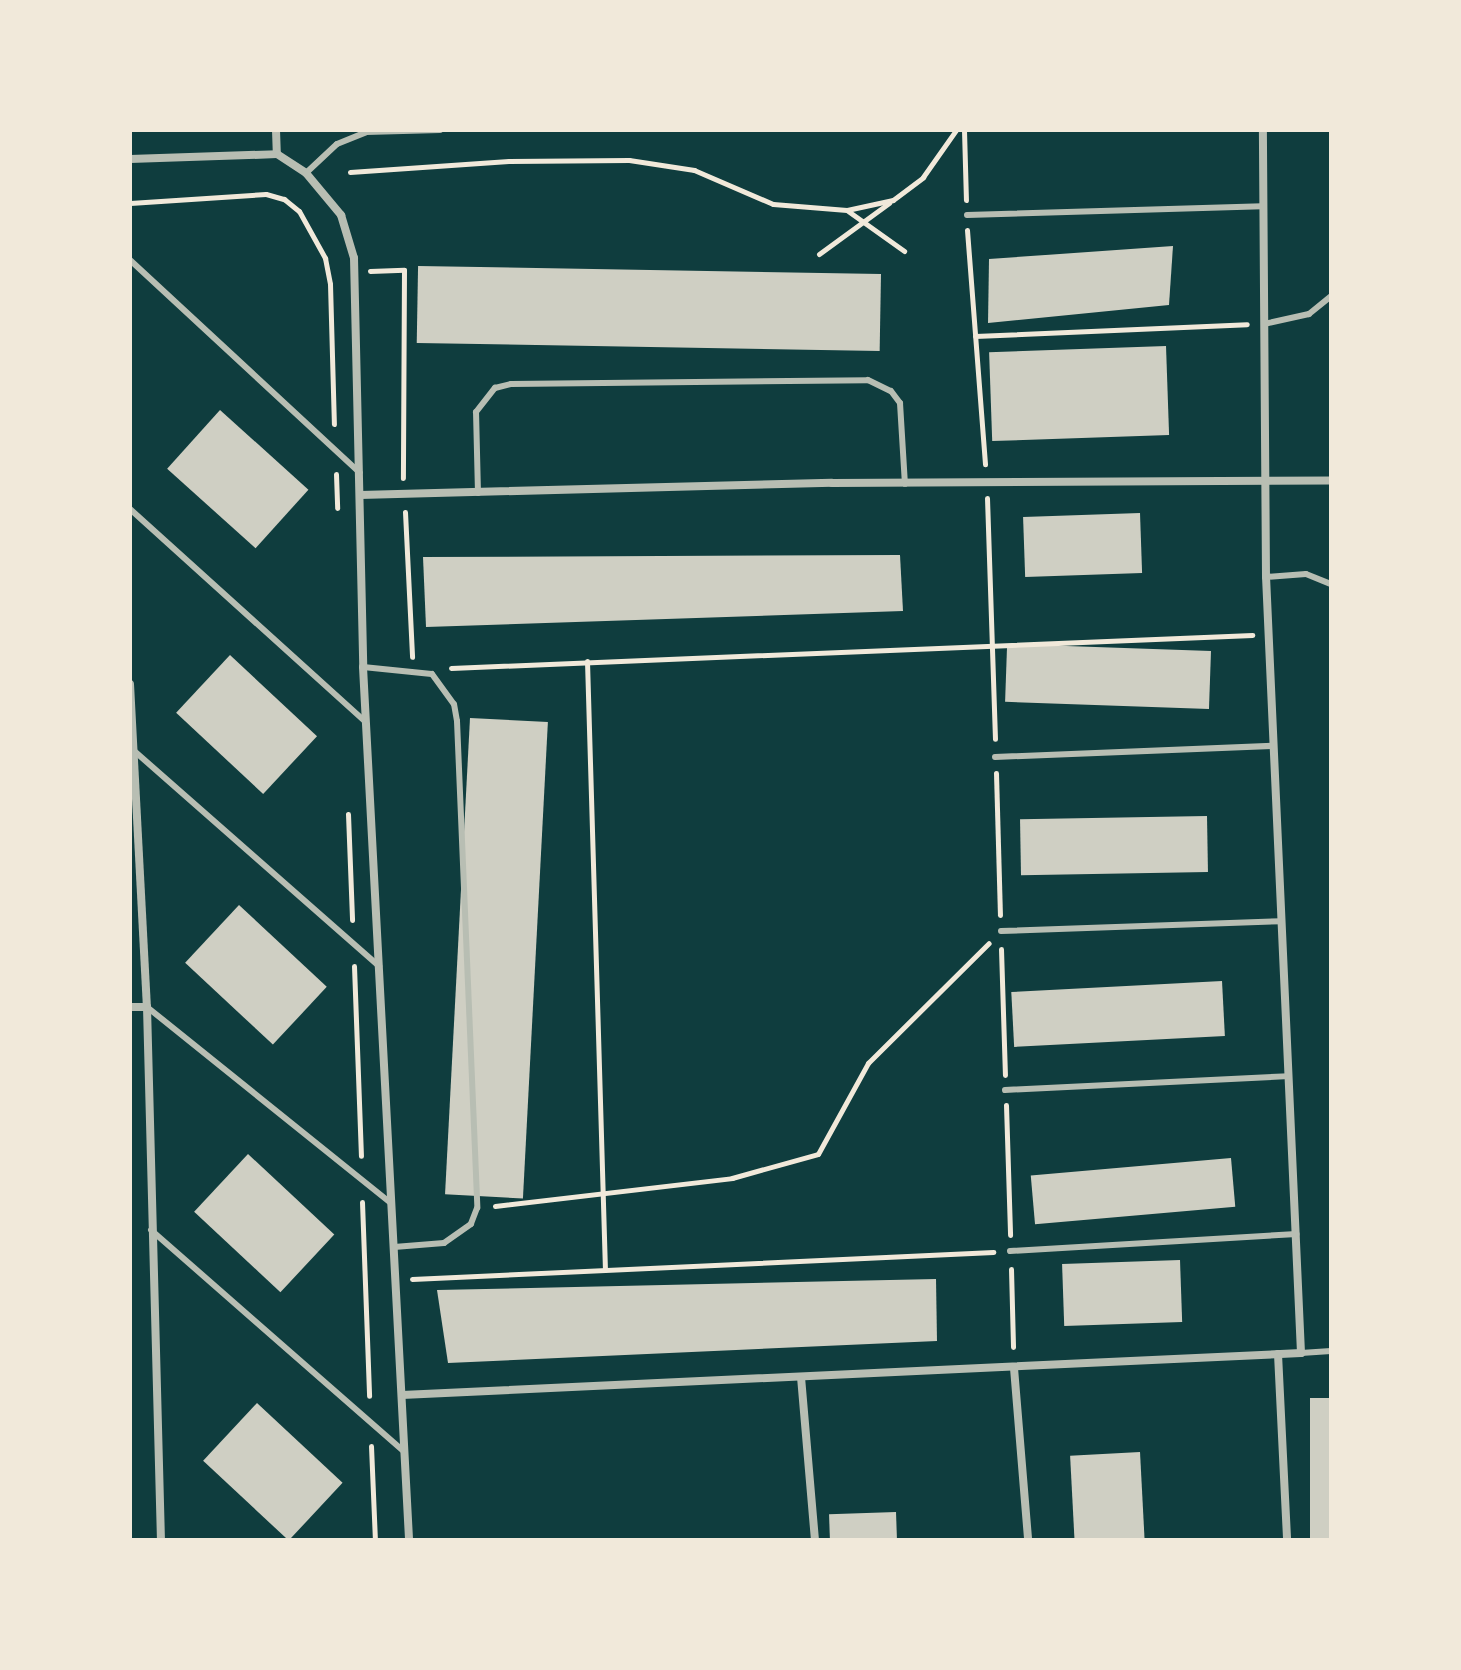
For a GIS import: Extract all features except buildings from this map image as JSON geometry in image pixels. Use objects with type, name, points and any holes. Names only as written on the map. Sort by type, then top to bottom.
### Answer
[{"type":"street","points":[[276,130],[277,154]]},
{"type":"street","points":[[402,1395],[1301,1353],[1266,577],[1263,130]]},
{"type":"street","points":[[130,159],[277,154],[306,173],[341,215],[354,258],[363,667],[409,1540]]},
{"type":"street","points":[[360,495],[905,484],[1331,480]]},
{"type":"street","points":[[130,684],[147,1007],[161,1540]]},
{"type":"street","points":[[130,1007],[147,1007]]},
{"type":"street","points":[[1278,1354],[1287,1540]]},
{"type":"street","points":[[1014,1368],[1028,1540]]},
{"type":"street","points":[[801,1377],[815,1540]]},
{"type":"lane","points":[[306,173],[337,144],[366,132],[440,130]]},
{"type":"lane","points":[[967,215],[1262,206]]},
{"type":"lane","points":[[130,260],[360,473]]},
{"type":"lane","points":[[1264,324],[1309,314],[1331,296]]},
{"type":"lane","points":[[478,493],[476,412],[495,388],[511,384],[868,380],[891,391],[900,403],[905,484]]},
{"type":"lane","points":[[130,509],[366,722]]},
{"type":"lane","points":[[1266,577],[1306,574],[1331,584]]},
{"type":"lane","points":[[363,667],[413,669],[432,674],[443,686],[457,721],[477,1208],[471,1224],[444,1243],[394,1247]]},
{"type":"lane","points":[[995,757],[1274,746]]},
{"type":"lane","points":[[132,749],[379,966]]},
{"type":"lane","points":[[1001,931],[1282,921]]},
{"type":"lane","points":[[147,1007],[392,1204]]},
{"type":"lane","points":[[1005,1090],[1289,1076]]},
{"type":"lane","points":[[151,1230],[405,1452]]},
{"type":"lane","points":[[1010,1251],[1296,1234]]},
{"type":"lane","points":[[1301,1353],[1331,1351]]},
{"type":"path","points":[[819,254],[923,177],[956,130]]},
{"type":"path","points":[[350,172],[509,161],[629,160],[694,170],[773,204],[847,210],[893,200]]},
{"type":"path","points":[[130,203],[266,194],[299,211],[325,258],[330,284],[337,513]]},
{"type":"path","points":[[847,210],[904,251]]},
{"type":"path","points":[[404,270],[404,494],[413,669],[1269,634]]},
{"type":"path","points":[[975,336],[1264,324]]},
{"type":"path","points":[[587,661],[605,1270]]},
{"type":"path","points":[[348,808],[375,1540]]},
{"type":"path","points":[[477,1208],[601,1196],[732,1178],[818,1154],[868,1063],[1001,931]]},
{"type":"path","points":[[365,1281],[1010,1251]]}]
